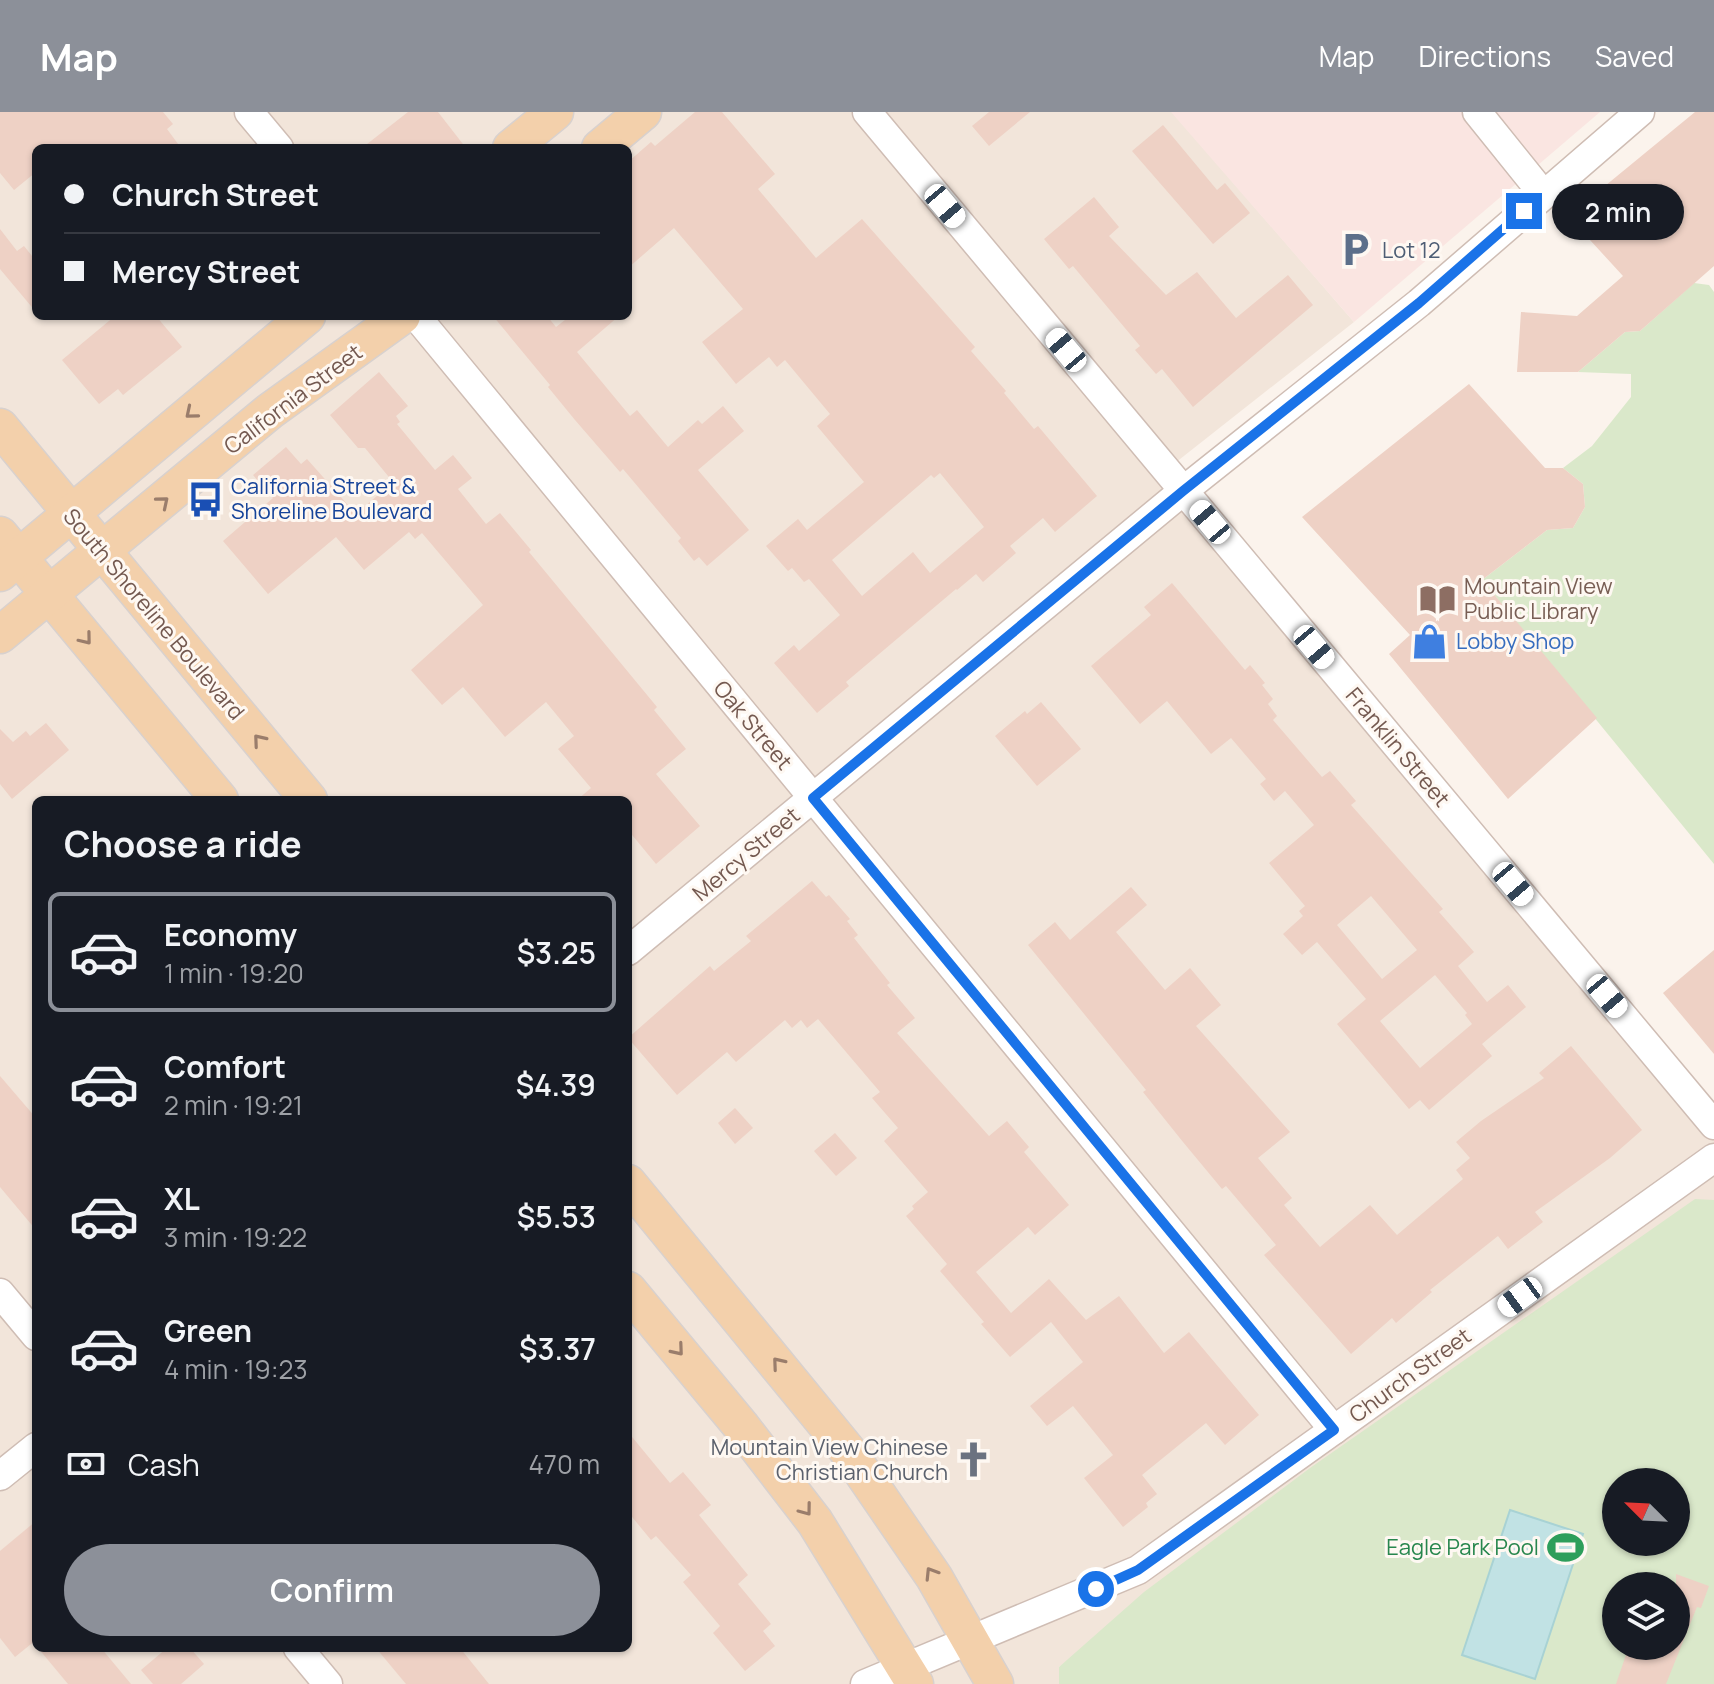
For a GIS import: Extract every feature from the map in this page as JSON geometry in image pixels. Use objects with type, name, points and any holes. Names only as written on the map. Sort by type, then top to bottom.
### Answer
[{"type":"main road","points":[[516,144],[555,112]]},
{"type":"main road","points":[[605,144],[643,112]]},
{"type":"main road","points":[[217,796],[49,595],[6,555],[71,514],[302,320]]},
{"type":"main road","name":"California Street","points":[[0,635],[270,411],[396,320]]},
{"type":"main road","name":"South Shoreline Boulevard","points":[[0,427],[306,796]]},
{"type":"main road","points":[[632,1188],[847,1450],[902,1527],[995,1684]]},
{"type":"main road","points":[[632,1295],[741,1426],[815,1522],[910,1676]]},
{"type":"street","points":[[249,112],[276,144]]},
{"type":"street","name":"Franklin Street","points":[[867,112],[1714,1125]]},
{"type":"street","points":[[1477,112],[1543,194]]},
{"type":"street","name":"Mercy Street","points":[[632,948],[1183,491],[1419,303],[1640,112]]},
{"type":"street","name":"Oak Street","points":[[419,320],[1334,1430]]},
{"type":"street","name":"Church Street","points":[[865,1684],[910,1676],[970,1640],[1138,1570],[1714,1158]]},
{"type":"street","points":[[0,1293],[32,1331]]},
{"type":"street","points":[[0,1476],[32,1450]]},
{"type":"street","points":[[301,1652],[328,1684]]},
{"type":"shaded area","points":[[0,112],[1172,112],[1354,322],[1175,463],[1714,1125],[1714,1201],[1059,1667],[1059,1684],[0,1684]]},
{"type":"shaded area","name":"Lot 12","points":[[1171,112],[1600,112],[1354,322]]},
{"type":"green space","points":[[1694,283],[1709,285],[1714,292],[1714,864],[1482,580],[1547,530],[1573,528],[1585,507],[1583,484],[1563,468],[1592,446],[1631,397],[1631,374],[1578,372],[1625,332],[1640,331]]},
{"type":"green space","points":[[1695,1199],[1714,1200],[1714,1684],[1059,1684],[1059,1667],[1144,1592],[1310,1468]]},
{"type":"water","points":[[1510,1510],[1583,1534],[1535,1679],[1462,1655]]},
{"type":"building","points":[[0,112],[163,112],[173,124],[167,129],[178,144],[32,144],[32,175],[14,190],[0,173]]},
{"type":"building","points":[[408,112],[438,112],[463,144],[367,144]]},
{"type":"building","points":[[695,112],[722,112],[775,174],[758,189],[816,258],[862,219],[975,347],[971,351],[1034,429],[1038,426],[1097,496],[1055,532],[1043,518],[1010,546],[1016,553],[983,582],[976,574],[956,589],[846,682],[849,686],[817,713],[774,663],[794,645],[799,651],[840,615],[809,579],[804,582],[792,568],[788,571],[766,546],[798,519],[807,530],[864,482],[817,426],[830,414],[785,360],[777,367],[769,357],[736,384],[702,342],[743,309],[674,228],[632,265],[632,159],[651,142],[655,146]],"holes":[[[940,473],[984,527],[930,573],[913,552],[862,596],[832,560],[931,475],[934,478]]]},
{"type":"building","points":[[989,112],[1030,112],[989,146],[972,126]]},
{"type":"building","points":[[1695,112],[1714,112],[1714,266],[1640,331],[1625,332],[1578,372],[1517,372],[1521,312],[1577,316],[1623,276],[1579,228],[1583,204]]},
{"type":"building","points":[[1163,125],[1217,190],[1225,183],[1250,213],[1213,244],[1132,151]]},
{"type":"building","points":[[1094,197],[1119,227],[1109,236],[1166,295],[1197,272],[1236,318],[1288,275],[1313,305],[1193,407],[1162,369],[1156,374],[1135,350],[1140,346],[1073,266],[1069,269],[1044,239]]},
{"type":"building","points":[[0,229],[17,251],[24,246],[32,256],[32,307],[0,269]]},
{"type":"building","points":[[110,320],[159,320],[182,347],[123,395],[118,389],[99,404],[62,360]]},
{"type":"building","points":[[496,320],[550,320],[556,327],[565,320],[614,320],[577,352],[630,416],[637,410],[668,447],[698,420],[702,424],[723,406],[744,431],[698,470],[749,530],[707,566],[699,557],[694,561],[678,541],[681,538],[623,469],[620,472],[575,420],[548,387],[550,385]]},
{"type":"building","points":[[379,372],[408,406],[396,416],[400,422],[397,424],[435,470],[453,455],[472,478],[458,489],[486,524],[500,513],[657,707],[654,710],[686,749],[656,774],[700,826],[656,864],[632,835],[632,796],[582,796],[591,788],[558,749],[574,736],[546,702],[505,737],[463,687],[442,705],[411,670],[483,605],[422,533],[415,539],[409,532],[364,570],[336,537],[268,594],[223,541],[273,498],[253,475],[286,447],[301,464],[307,459],[356,514],[393,482],[365,448],[358,448],[330,415]]},
{"type":"building","name":"Mountain View Public Library","points":[[1469,384],[1545,468],[1563,468],[1583,484],[1585,507],[1573,528],[1547,530],[1482,580],[1597,718],[1508,799],[1389,654],[1410,635],[1302,517]]},
{"type":"building","points":[[1172,583],[1245,670],[1250,665],[1265,683],[1262,685],[1273,699],[1268,704],[1277,716],[1273,720],[1322,777],[1330,771],[1356,801],[1351,805],[1443,909],[1439,912],[1474,952],[1458,966],[1487,1002],[1508,985],[1526,1007],[1482,1044],[1492,1056],[1429,1110],[1420,1100],[1409,1109],[1337,1024],[1366,999],[1317,942],[1302,955],[1283,934],[1303,916],[1299,911],[1305,906],[1269,863],[1314,825],[1285,791],[1274,801],[1260,784],[1266,779],[1231,738],[1211,754],[1167,701],[1140,724],[1091,666],[1151,615],[1144,607]],"holes":[[[1371,896],[1417,950],[1382,979],[1337,925]],[[1435,975],[1467,1013],[1465,1015],[1472,1024],[1420,1068],[1380,1021]]]},
{"type":"building","points":[[1041,702],[1081,749],[1037,786],[995,736]]},
{"type":"building","points":[[46,723],[69,750],[12,799],[0,784],[0,729],[13,742],[26,731],[30,736]]},
{"type":"building","points":[[812,881],[850,919],[847,921],[858,935],[854,938],[915,1018],[897,1033],[989,1136],[1007,1121],[1029,1147],[1024,1152],[1069,1205],[1035,1235],[1028,1227],[976,1272],[1011,1313],[1049,1279],[1086,1320],[1119,1296],[1164,1353],[1189,1332],[1259,1415],[1225,1445],[1206,1423],[1142,1475],[1157,1494],[1146,1503],[1148,1507],[1123,1527],[1084,1478],[1113,1455],[1073,1406],[1047,1426],[1030,1406],[1083,1362],[1051,1322],[1010,1357],[940,1271],[947,1264],[906,1216],[928,1192],[884,1141],[898,1128],[872,1098],[880,1092],[818,1019],[807,1028],[801,1020],[792,1028],[785,1020],[736,1062],[727,1052],[677,1095],[632,1043],[632,1034],[710,966],[714,971],[751,941],[746,936]]},
{"type":"building","points":[[1131,887],[1147,905],[1116,932],[1165,990],[1190,968],[1221,1005],[1196,1026],[1290,1132],[1258,1158],[1292,1198],[1284,1205],[1320,1247],[1370,1205],[1397,1235],[1463,1179],[1456,1170],[1470,1158],[1456,1142],[1544,1078],[1539,1073],[1571,1046],[1642,1130],[1610,1158],[1535,1212],[1543,1222],[1508,1249],[1498,1236],[1430,1290],[1432,1292],[1396,1323],[1392,1318],[1351,1354],[1264,1255],[1276,1245],[1226,1186],[1222,1189],[1183,1142],[1143,1092],[1146,1090],[1028,945],[1055,922],[1070,940]]},
{"type":"building","points":[[1714,950],[1714,1054],[1663,993]]},
{"type":"building","points":[[0,1076],[32,1113],[32,1225],[0,1187]]},
{"type":"building","points":[[735,1108],[753,1128],[735,1144],[718,1123]]},
{"type":"building","points":[[835,1133],[857,1158],[836,1176],[814,1151]]},
{"type":"building","points":[[632,1437],[670,1483],[683,1472],[711,1505],[699,1515],[748,1575],[738,1584],[771,1624],[763,1631],[775,1646],[745,1671],[713,1633],[720,1626],[683,1582],[691,1575],[656,1536],[651,1540],[632,1517]]},
{"type":"building","points":[[32,1524],[32,1643],[15,1657],[0,1638],[0,1551]]},
{"type":"building","points":[[1690,1579],[1709,1586],[1701,1608],[1697,1607],[1690,1624]]},
{"type":"building","points":[[41,1652],[104,1652],[131,1684],[68,1684]]},
{"type":"building","points":[[162,1652],[194,1652],[204,1664],[181,1684],[153,1684],[141,1670]]},
{"type":"building","points":[[379,1652],[463,1652],[489,1684],[406,1684]]},
{"type":"building","points":[[1624,1660],[1676,1660],[1666,1684],[1616,1684]]},
{"type":"place","name":"Lot 12","points":[[1356,250]]},
{"type":"place","name":"California Street & Shoreline Boulevard","points":[[205,499]]},
{"type":"place","name":"Mountain View Public Library","points":[[1438,599]]},
{"type":"place","name":"Lobby Shop","points":[[1430,641]]},
{"type":"place","name":"Mountain View Chinese Christian Church","points":[[974,1460]]},
{"type":"place","name":"Eagle Park Pool","points":[[1565,1547]]},
{"type":"route","points":[[1096,1589],[1138,1570],[1334,1430],[813,798],[1183,491],[1419,303],[1524,211]]}]
